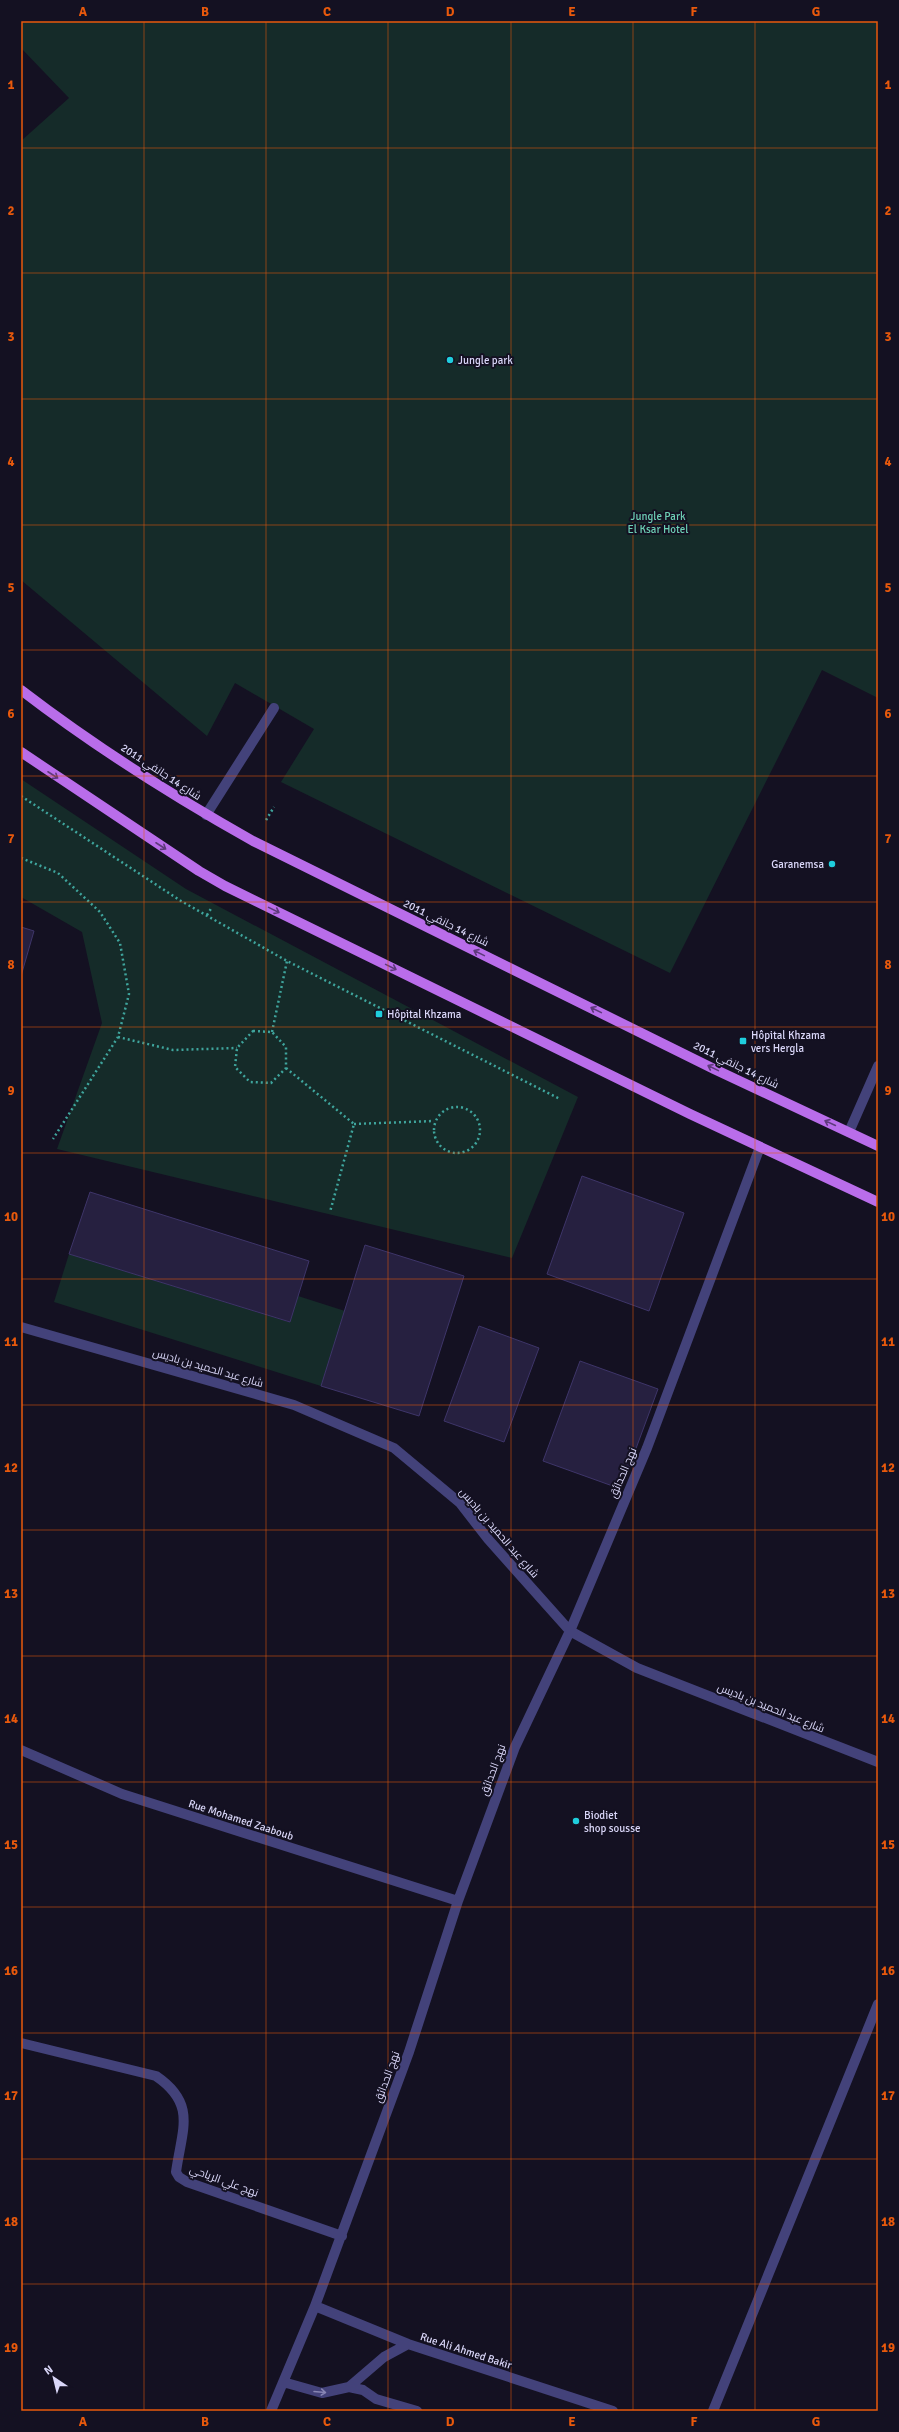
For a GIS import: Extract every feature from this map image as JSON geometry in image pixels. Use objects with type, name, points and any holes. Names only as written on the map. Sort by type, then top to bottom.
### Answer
[{"type":"main road","name":"شارع 14 جانفي 2011","points":[[21,690],[67,725],[206,815],[253,842],[714,1069],[878,1146]]},
{"type":"main road","points":[[21,752],[199,871],[225,886],[690,1114],[878,1202]]},
{"type":"street","points":[[206,815],[274,708]]},
{"type":"street","points":[[849,1132],[878,1066]]},
{"type":"street","name":"نهج الحدائق","points":[[271,2411],[315,2306],[342,2236],[409,2052],[458,1900],[514,1747],[570,1631],[646,1448],[760,1147]]},
{"type":"street","name":"شارع عبد الحميد بن باديس","points":[[21,1327],[294,1405],[394,1448],[460,1503],[493,1544],[570,1631],[637,1668],[878,1762]]},
{"type":"street","name":"Rue Mohamed Zaaboub","points":[[21,1750],[122,1794],[458,1900]]},
{"type":"street","points":[[713,2411],[878,2004]]},
{"type":"street","name":"نهج علي الرياحي","points":[[21,2043],[156,2076],[171,2086],[181,2100],[185,2111],[176,2172],[179,2177],[187,2182],[342,2236]]},
{"type":"street","name":"Rue Ali Ahmed Bakir","points":[[315,2306],[408,2344],[613,2411]]},
{"type":"street","points":[[282,2382],[322,2393],[348,2387],[363,2377],[384,2357],[408,2344]]},
{"type":"street","points":[[348,2387],[363,2390],[376,2399],[417,2411]]},
{"type":"path","points":[[21,796],[181,901],[287,962],[560,1100]]},
{"type":"path","points":[[21,858],[58,873],[100,912],[120,943],[129,994],[118,1037],[53,1139]]},
{"type":"path","points":[[272,1032],[287,962]]},
{"type":"path","points":[[253,1031],[272,1032],[286,1047],[286,1068],[270,1083],[250,1082],[235,1067],[237,1048],[253,1031]]},
{"type":"path","points":[[118,1037],[173,1050],[237,1048]]},
{"type":"path","points":[[286,1068],[354,1124],[434,1121],[447,1108],[466,1108],[479,1121],[479,1139],[466,1153],[447,1153],[434,1139],[434,1121]]},
{"type":"path","points":[[330,1212],[354,1124]]},
{"type":"green space","name":"Jungle park","points":[[21,21],[878,21],[878,698],[822,670],[670,973],[281,782],[314,729],[235,683],[207,736],[21,580],[21,141],[69,98],[21,48]]},
{"type":"green space","points":[[21,779],[186,889],[578,1097],[512,1258],[57,1149],[102,1023],[82,932],[21,897]]},
{"type":"green space","points":[[69,1254],[289,1322],[298,1296],[345,1311],[321,1386],[54,1302]]},
{"type":"building","points":[[21,927],[34,931],[21,976]]},
{"type":"building","points":[[582,1176],[684,1213],[649,1311],[547,1274]]},
{"type":"building","points":[[90,1192],[309,1261],[290,1322],[69,1254]]},
{"type":"building","points":[[365,1245],[464,1276],[419,1416],[321,1386]]},
{"type":"building","points":[[479,1326],[539,1348],[504,1442],[444,1421]]},
{"type":"building","points":[[580,1361],[658,1389],[621,1489],[543,1461]]},
{"type":"place","name":"Jungle park","points":[[450,360]]},
{"type":"place","name":"Garanemsa","points":[[832,864]]},
{"type":"place","name":"Hôpital Khzama","points":[[379,1014]]},
{"type":"place","name":"Hôpital Khzama vers Hergla","points":[[743,1041]]},
{"type":"place","name":"Biodiet shop sousse","points":[[576,1821]]},
{"type":"park label","name":"Jungle Park El Ksar Hotel","points":[[658,522]]}]
